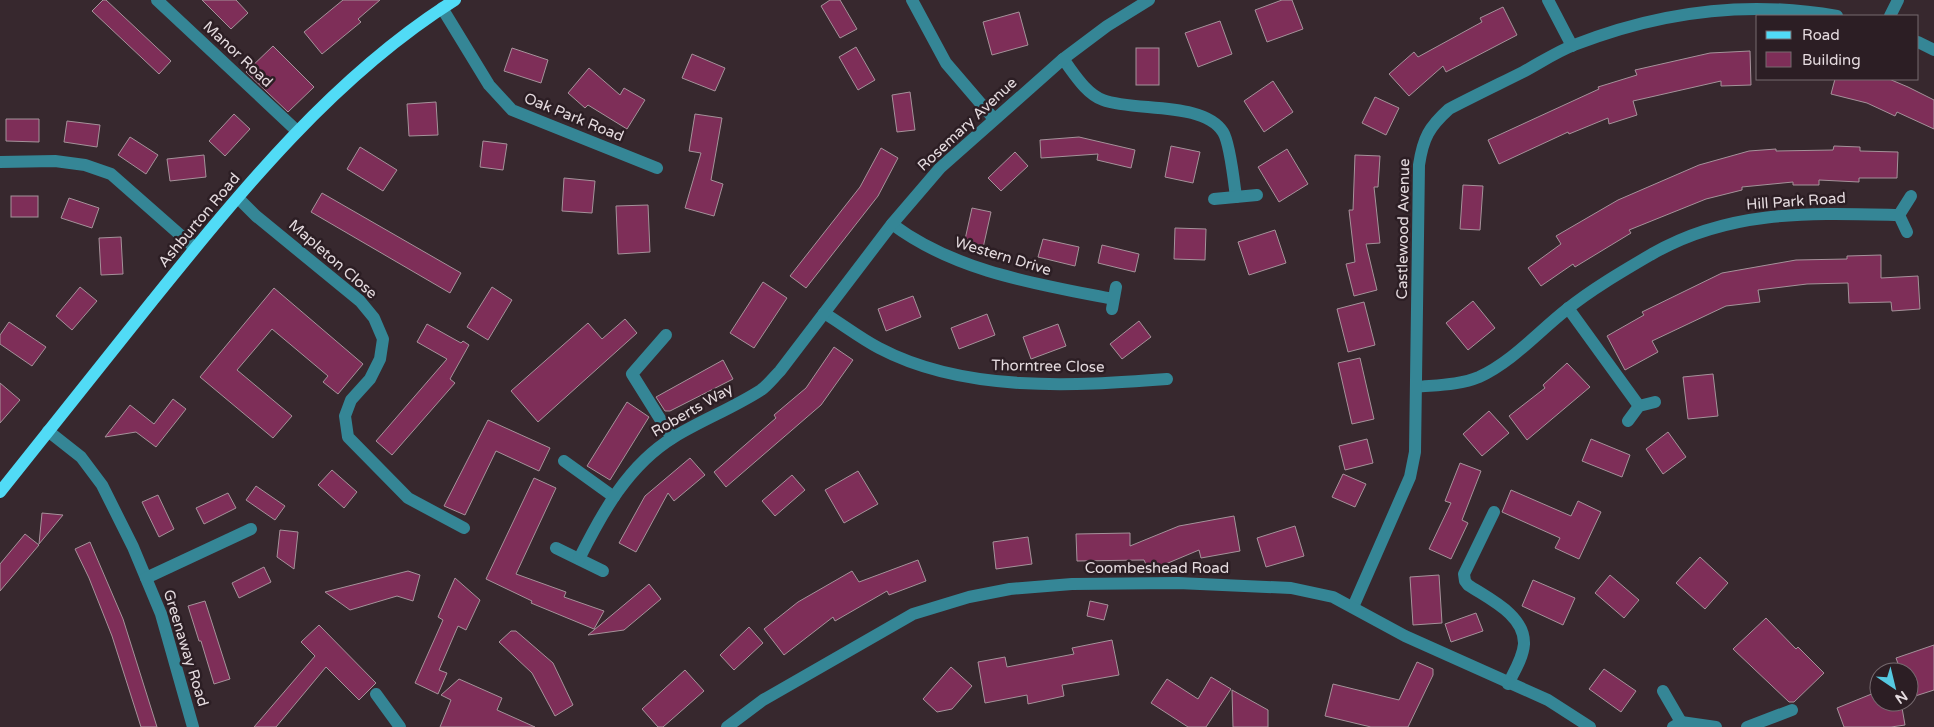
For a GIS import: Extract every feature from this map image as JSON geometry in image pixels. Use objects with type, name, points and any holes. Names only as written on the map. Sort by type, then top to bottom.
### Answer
[{"type":"main road","name":"Ashburton Road","points":[[0,492],[195,248],[297,131],[387,48],[455,0]]},
{"type":"street","name":"Manor Road","points":[[157,0],[297,131]]},
{"type":"street","points":[[912,0],[946,63],[994,119]]},
{"type":"street","name":"Rosemary Avenue","points":[[780,371],[892,224],[940,168],[1063,59],[1107,26],[1149,0]]},
{"type":"street","points":[[1548,0],[1572,46]]},
{"type":"street","points":[[1890,15],[1898,0]]},
{"type":"street","name":"Castlewood Avenue","points":[[1352,607],[1410,477],[1415,452],[1419,165],[1422,143],[1433,123],[1449,109],[1572,46],[1653,18],[1713,9],[1765,6],[1831,15]]},
{"type":"street","name":"Oak Park Road","points":[[442,8],[489,85],[512,110],[657,168]]},
{"type":"street","points":[[1919,42],[1934,50]]},
{"type":"street","points":[[1063,59],[1085,87],[1102,100],[1188,113],[1210,120],[1224,133],[1236,196]]},
{"type":"street","points":[[0,162],[56,161],[85,165],[112,174],[195,248]]},
{"type":"street","points":[[1214,199],[1257,195]]},
{"type":"street","points":[[1907,232],[1899,215],[1911,196]]},
{"type":"street","name":"Mapleton Close","points":[[238,198],[256,216],[360,300],[374,318],[383,338],[380,359],[370,379],[351,400],[345,416],[348,438],[408,498],[464,528]]},
{"type":"street","name":"Hill Park Road","points":[[1416,386],[1454,383],[1477,378],[1500,366],[1568,308],[1653,253],[1704,231],[1750,218],[1821,213],[1899,215]]},
{"type":"street","name":"Western Drive","points":[[892,224],[915,241],[940,254],[995,273],[1114,299]]},
{"type":"street","points":[[1568,308],[1638,406]]},
{"type":"street","name":"Thorntree Close","points":[[824,313],[887,351],[917,364],[988,382],[1102,384],[1167,380]]},
{"type":"street","points":[[666,335],[632,374],[672,438]]},
{"type":"street","name":"Roberts Way","points":[[579,559],[594,528],[614,497],[643,460],[672,438],[762,389],[780,371]]},
{"type":"street","points":[[1628,421],[1638,406],[1655,402]]},
{"type":"street","name":"Greenaway Road","points":[[48,431],[81,457],[102,485],[161,614],[193,727]]},
{"type":"street","points":[[564,461],[614,497]]},
{"type":"street","points":[[1494,512],[1464,574],[1468,585],[1507,611],[1518,625],[1524,645],[1520,659],[1508,684]]},
{"type":"street","name":"Greenaway Road","points":[[146,578],[251,529]]},
{"type":"street","points":[[556,548],[603,571]]},
{"type":"street","name":"Coombeshead Road","points":[[726,727],[763,700],[913,614],[977,595],[1010,589],[1072,584],[1232,584],[1291,588],[1320,593],[1352,607],[1405,636],[1508,684],[1548,700],[1590,727]]},
{"type":"street","points":[[1663,691],[1677,724],[1716,727]]},
{"type":"street","points":[[376,694],[392,724]]},
{"type":"street","points":[[1747,727],[1792,710]]},
{"type":"building","points":[[103,0],[106,0],[171,61],[159,74],[92,11]]},
{"type":"building","points":[[202,0],[236,0],[248,13],[231,29]]},
{"type":"building","points":[[343,0],[380,0],[358,19],[361,22],[322,54],[304,32]]},
{"type":"building","points":[[830,0],[840,0],[857,29],[840,38],[821,6]]},
{"type":"building","points":[[1282,0],[1292,0],[1303,29],[1267,42],[1255,10]]},
{"type":"building","points":[[1503,7],[1517,35],[1446,72],[1443,66],[1409,96],[1389,74],[1414,52],[1418,57],[1482,22],[1480,18]]},
{"type":"building","points":[[1019,12],[1028,45],[992,55],[983,22]]},
{"type":"building","points":[[1220,21],[1232,54],[1198,67],[1185,33]]},
{"type":"building","points":[[273,46],[314,87],[288,112],[246,72]]},
{"type":"building","points":[[856,47],[875,80],[858,90],[839,57]]},
{"type":"building","points":[[512,48],[548,60],[541,83],[504,71]]},
{"type":"building","points":[[1136,48],[1159,48],[1159,85],[1136,85]]},
{"type":"building","points":[[1750,51],[1751,85],[1721,86],[1721,81],[1633,101],[1637,115],[1609,124],[1608,118],[1569,134],[1568,132],[1499,164],[1488,140],[1599,89],[1598,87],[1637,75],[1635,70],[1710,53]]},
{"type":"building","points":[[692,54],[725,68],[715,91],[682,78]]},
{"type":"building","points":[[589,68],[620,95],[624,88],[645,100],[627,129],[588,105],[585,108],[568,93]]},
{"type":"building","points":[[1835,80],[1891,80],[1934,100],[1934,129],[1897,112],[1895,116],[1867,103],[1831,94]]},
{"type":"building","points":[[1273,81],[1293,112],[1264,132],[1244,101]]},
{"type":"building","points":[[910,92],[915,130],[897,132],[892,95]]},
{"type":"building","points":[[1375,97],[1399,108],[1386,135],[1362,123]]},
{"type":"building","points":[[436,102],[438,135],[409,136],[407,104]]},
{"type":"building","points":[[234,114],[250,129],[225,156],[209,141]]},
{"type":"building","points":[[695,114],[722,118],[711,180],[723,184],[714,216],[685,208],[701,153],[689,151]]},
{"type":"building","points":[[6,119],[39,119],[39,142],[6,141]]},
{"type":"building","points":[[67,121],[100,125],[97,147],[64,142]]},
{"type":"building","points":[[130,137],[158,155],[146,174],[118,155]]},
{"type":"building","points":[[1079,137],[1135,150],[1131,168],[1097,160],[1098,154],[1041,158],[1040,140]]},
{"type":"building","points":[[483,141],[507,144],[503,170],[480,167]]},
{"type":"building","points":[[1171,146],[1200,152],[1193,183],[1165,177]]},
{"type":"building","points":[[1834,146],[1860,147],[1860,151],[1898,152],[1897,178],[1859,178],[1859,182],[1819,180],[1819,185],[1793,185],[1793,182],[1742,187],[1742,190],[1706,199],[1629,230],[1631,233],[1575,267],[1573,264],[1541,286],[1528,268],[1561,244],[1556,236],[1618,200],[1699,165],[1749,151],[1776,149],[1776,151],[1833,150]]},
{"type":"building","points":[[360,147],[397,170],[383,191],[347,169]]},
{"type":"building","points":[[881,148],[898,158],[878,196],[806,288],[790,276],[860,187]]},
{"type":"building","points":[[1287,149],[1308,184],[1279,202],[1258,167]]},
{"type":"building","points":[[1015,152],[1028,166],[1001,191],[988,178]]},
{"type":"building","points":[[204,155],[206,177],[170,181],[167,159]]},
{"type":"building","points":[[1355,155],[1380,156],[1378,187],[1374,187],[1380,243],[1366,244],[1377,290],[1354,296],[1346,264],[1355,262],[1349,210],[1353,210]]},
{"type":"building","points":[[564,178],[595,181],[592,213],[562,211]]},
{"type":"building","points":[[1463,185],[1483,186],[1480,230],[1460,229]]},
{"type":"building","points":[[322,193],[461,273],[450,293],[311,212]]},
{"type":"building","points":[[11,196],[38,196],[38,217],[11,217]]},
{"type":"building","points":[[69,198],[99,208],[92,228],[61,218]]},
{"type":"building","points":[[648,205],[650,252],[618,254],[616,206]]},
{"type":"building","points":[[972,208],[991,212],[983,248],[964,244]]},
{"type":"building","points":[[1175,228],[1206,229],[1205,260],[1174,259]]},
{"type":"building","points":[[1275,230],[1286,263],[1249,275],[1238,242]]},
{"type":"building","points":[[121,237],[123,274],[101,275],[99,238]]},
{"type":"building","points":[[1043,239],[1079,247],[1075,266],[1038,257]]},
{"type":"building","points":[[1102,245],[1139,254],[1135,272],[1098,263]]},
{"type":"building","points":[[1881,255],[1881,278],[1918,276],[1920,309],[1892,311],[1891,302],[1849,303],[1848,283],[1807,284],[1758,290],[1760,302],[1726,306],[1652,341],[1658,352],[1625,370],[1607,336],[1644,315],[1642,312],[1722,273],[1796,260],[1847,259],[1847,256]]},
{"type":"building","points":[[763,282],[787,298],[754,348],[730,333]]},
{"type":"building","points":[[80,287],[97,301],[72,330],[56,316]]},
{"type":"building","points":[[492,287],[512,300],[488,340],[467,327]]},
{"type":"building","points":[[274,288],[363,364],[338,394],[323,382],[328,376],[272,329],[237,370],[292,416],[273,438],[200,377]]},
{"type":"building","points":[[913,296],[921,317],[886,331],[878,309]]},
{"type":"building","points":[[1473,301],[1495,328],[1468,350],[1446,323]]},
{"type":"building","points":[[1364,302],[1375,345],[1348,352],[1337,309]]},
{"type":"building","points":[[987,314],[995,335],[959,349],[951,328]]},
{"type":"building","points":[[625,319],[637,333],[538,422],[511,391],[588,323],[602,339]]},
{"type":"building","points":[[1139,321],[1151,337],[1122,359],[1110,344]]},
{"type":"building","points":[[9,322],[46,347],[32,366],[0,344],[0,335]]},
{"type":"building","points":[[427,324],[461,343],[463,341],[469,345],[450,379],[455,383],[392,455],[376,441],[447,359],[417,342]]},
{"type":"building","points":[[1058,324],[1066,346],[1031,359],[1023,337]]},
{"type":"building","points":[[834,347],[853,360],[821,405],[726,487],[714,472],[776,418],[774,415],[806,388]]},
{"type":"building","points":[[1360,358],[1374,419],[1352,424],[1338,363]]},
{"type":"building","points":[[723,360],[733,379],[670,411],[665,411],[656,397]]},
{"type":"building","points":[[1567,363],[1590,387],[1527,440],[1509,416],[1545,388],[1543,385]]},
{"type":"building","points":[[1713,374],[1718,416],[1688,419],[1683,377]]},
{"type":"building","points":[[0,383],[20,400],[0,423]]},
{"type":"building","points":[[173,399],[186,409],[156,447],[136,432],[105,437],[130,405],[154,424]]},
{"type":"building","points":[[627,402],[649,417],[610,480],[587,466]]},
{"type":"building","points":[[1489,411],[1509,433],[1482,456],[1463,434]]},
{"type":"building","points":[[488,420],[550,448],[539,471],[496,451],[465,515],[444,506]]},
{"type":"building","points":[[1668,432],[1686,457],[1663,474],[1646,449]]},
{"type":"building","points":[[1367,439],[1373,463],[1345,470],[1339,446]]},
{"type":"building","points":[[1591,439],[1630,455],[1622,477],[1582,461]]},
{"type":"building","points":[[690,458],[705,475],[674,501],[668,493],[636,552],[619,543],[645,496]]},
{"type":"building","points":[[1460,463],[1481,471],[1462,520],[1468,523],[1451,559],[1429,549],[1451,503],[1445,501]]},
{"type":"building","points":[[332,470],[357,492],[344,508],[318,485]]},
{"type":"building","points":[[858,471],[878,504],[844,523],[825,490]]},
{"type":"building","points":[[1343,474],[1366,484],[1355,507],[1332,497]]},
{"type":"building","points":[[792,475],[805,490],[775,516],[762,501]]},
{"type":"building","points":[[534,478],[556,488],[516,574],[566,592],[564,597],[604,611],[594,629],[531,603],[532,601],[486,579]]},
{"type":"building","points":[[256,486],[285,506],[275,520],[246,500]]},
{"type":"building","points":[[1511,490],[1571,516],[1578,501],[1601,512],[1579,559],[1555,548],[1560,538],[1502,512]]},
{"type":"building","points":[[228,493],[236,508],[204,524],[196,508]]},
{"type":"building","points":[[158,495],[174,529],[159,537],[142,502]]},
{"type":"building","points":[[42,513],[63,515],[39,544]]},
{"type":"building","points":[[1234,516],[1240,551],[1201,558],[1199,550],[1149,571],[1144,560],[1077,561],[1076,534],[1130,533],[1130,546],[1179,526]]},
{"type":"building","points":[[1295,526],[1304,556],[1266,567],[1257,538]]},
{"type":"building","points":[[280,530],[298,532],[294,569],[277,557]]},
{"type":"building","points":[[25,534],[39,545],[0,591],[0,564]]},
{"type":"building","points":[[1028,537],[1032,564],[996,569],[993,542]]},
{"type":"building","points":[[90,542],[123,619],[157,727],[141,727],[112,636],[89,578],[75,549]]},
{"type":"building","points":[[1700,557],[1728,583],[1705,609],[1676,583]]},
{"type":"building","points":[[918,560],[926,581],[889,595],[887,591],[835,621],[833,617],[784,655],[764,629],[798,602],[852,571],[859,582]]},
{"type":"building","points":[[264,567],[271,582],[239,598],[232,583]]},
{"type":"building","points":[[408,571],[420,575],[413,601],[397,596],[350,610],[325,592]]},
{"type":"building","points":[[1439,575],[1442,623],[1413,625],[1410,577]]},
{"type":"building","points":[[1610,575],[1639,600],[1624,618],[1595,593]]},
{"type":"building","points":[[455,578],[480,600],[466,630],[458,626],[439,670],[447,673],[438,694],[415,683],[443,620],[438,617]]},
{"type":"building","points":[[1533,580],[1575,598],[1563,625],[1522,606]]},
{"type":"building","points":[[649,584],[661,599],[624,630],[588,635]]},
{"type":"building","points":[[205,601],[230,679],[214,684],[188,606]]},
{"type":"building","points":[[1090,601],[1108,605],[1104,620],[1087,616]]},
{"type":"building","points":[[1476,613],[1483,631],[1451,642],[1445,624]]},
{"type":"building","points":[[1766,618],[1796,649],[1798,647],[1824,673],[1794,702],[1789,702],[1733,649]]},
{"type":"building","points":[[319,625],[376,683],[359,700],[326,667],[276,727],[254,727],[315,656],[301,642]]},
{"type":"building","points":[[749,627],[763,643],[734,670],[720,655]]},
{"type":"building","points":[[511,631],[516,631],[553,663],[573,705],[555,716],[532,673],[499,642]]},
{"type":"building","points":[[1112,640],[1119,675],[1062,685],[1064,696],[1028,704],[1027,695],[985,703],[978,662],[1005,657],[1007,667],[1074,654],[1072,648]]},
{"type":"building","points":[[1934,645],[1934,690],[1919,695],[1919,662],[1897,662],[1896,658]]},
{"type":"building","points":[[1417,662],[1433,669],[1433,675],[1408,727],[1371,727],[1325,716],[1333,684],[1399,700]]},
{"type":"building","points":[[951,667],[972,686],[952,709],[937,712],[923,699]]},
{"type":"building","points":[[1604,669],[1636,691],[1621,712],[1589,689]]},
{"type":"building","points":[[685,670],[704,691],[663,727],[658,727],[642,709]]},
{"type":"building","points":[[1211,677],[1231,689],[1206,727],[1188,727],[1151,703],[1167,679],[1198,699]]},
{"type":"building","points":[[459,679],[502,698],[497,710],[535,727],[440,727],[451,700],[441,695]]},
{"type":"building","points":[[1232,690],[1268,710],[1268,727],[1233,727]]},
{"type":"building","points":[[1869,695],[1869,712],[1903,712],[1905,725],[1891,727],[1844,727],[1837,708]]}]
